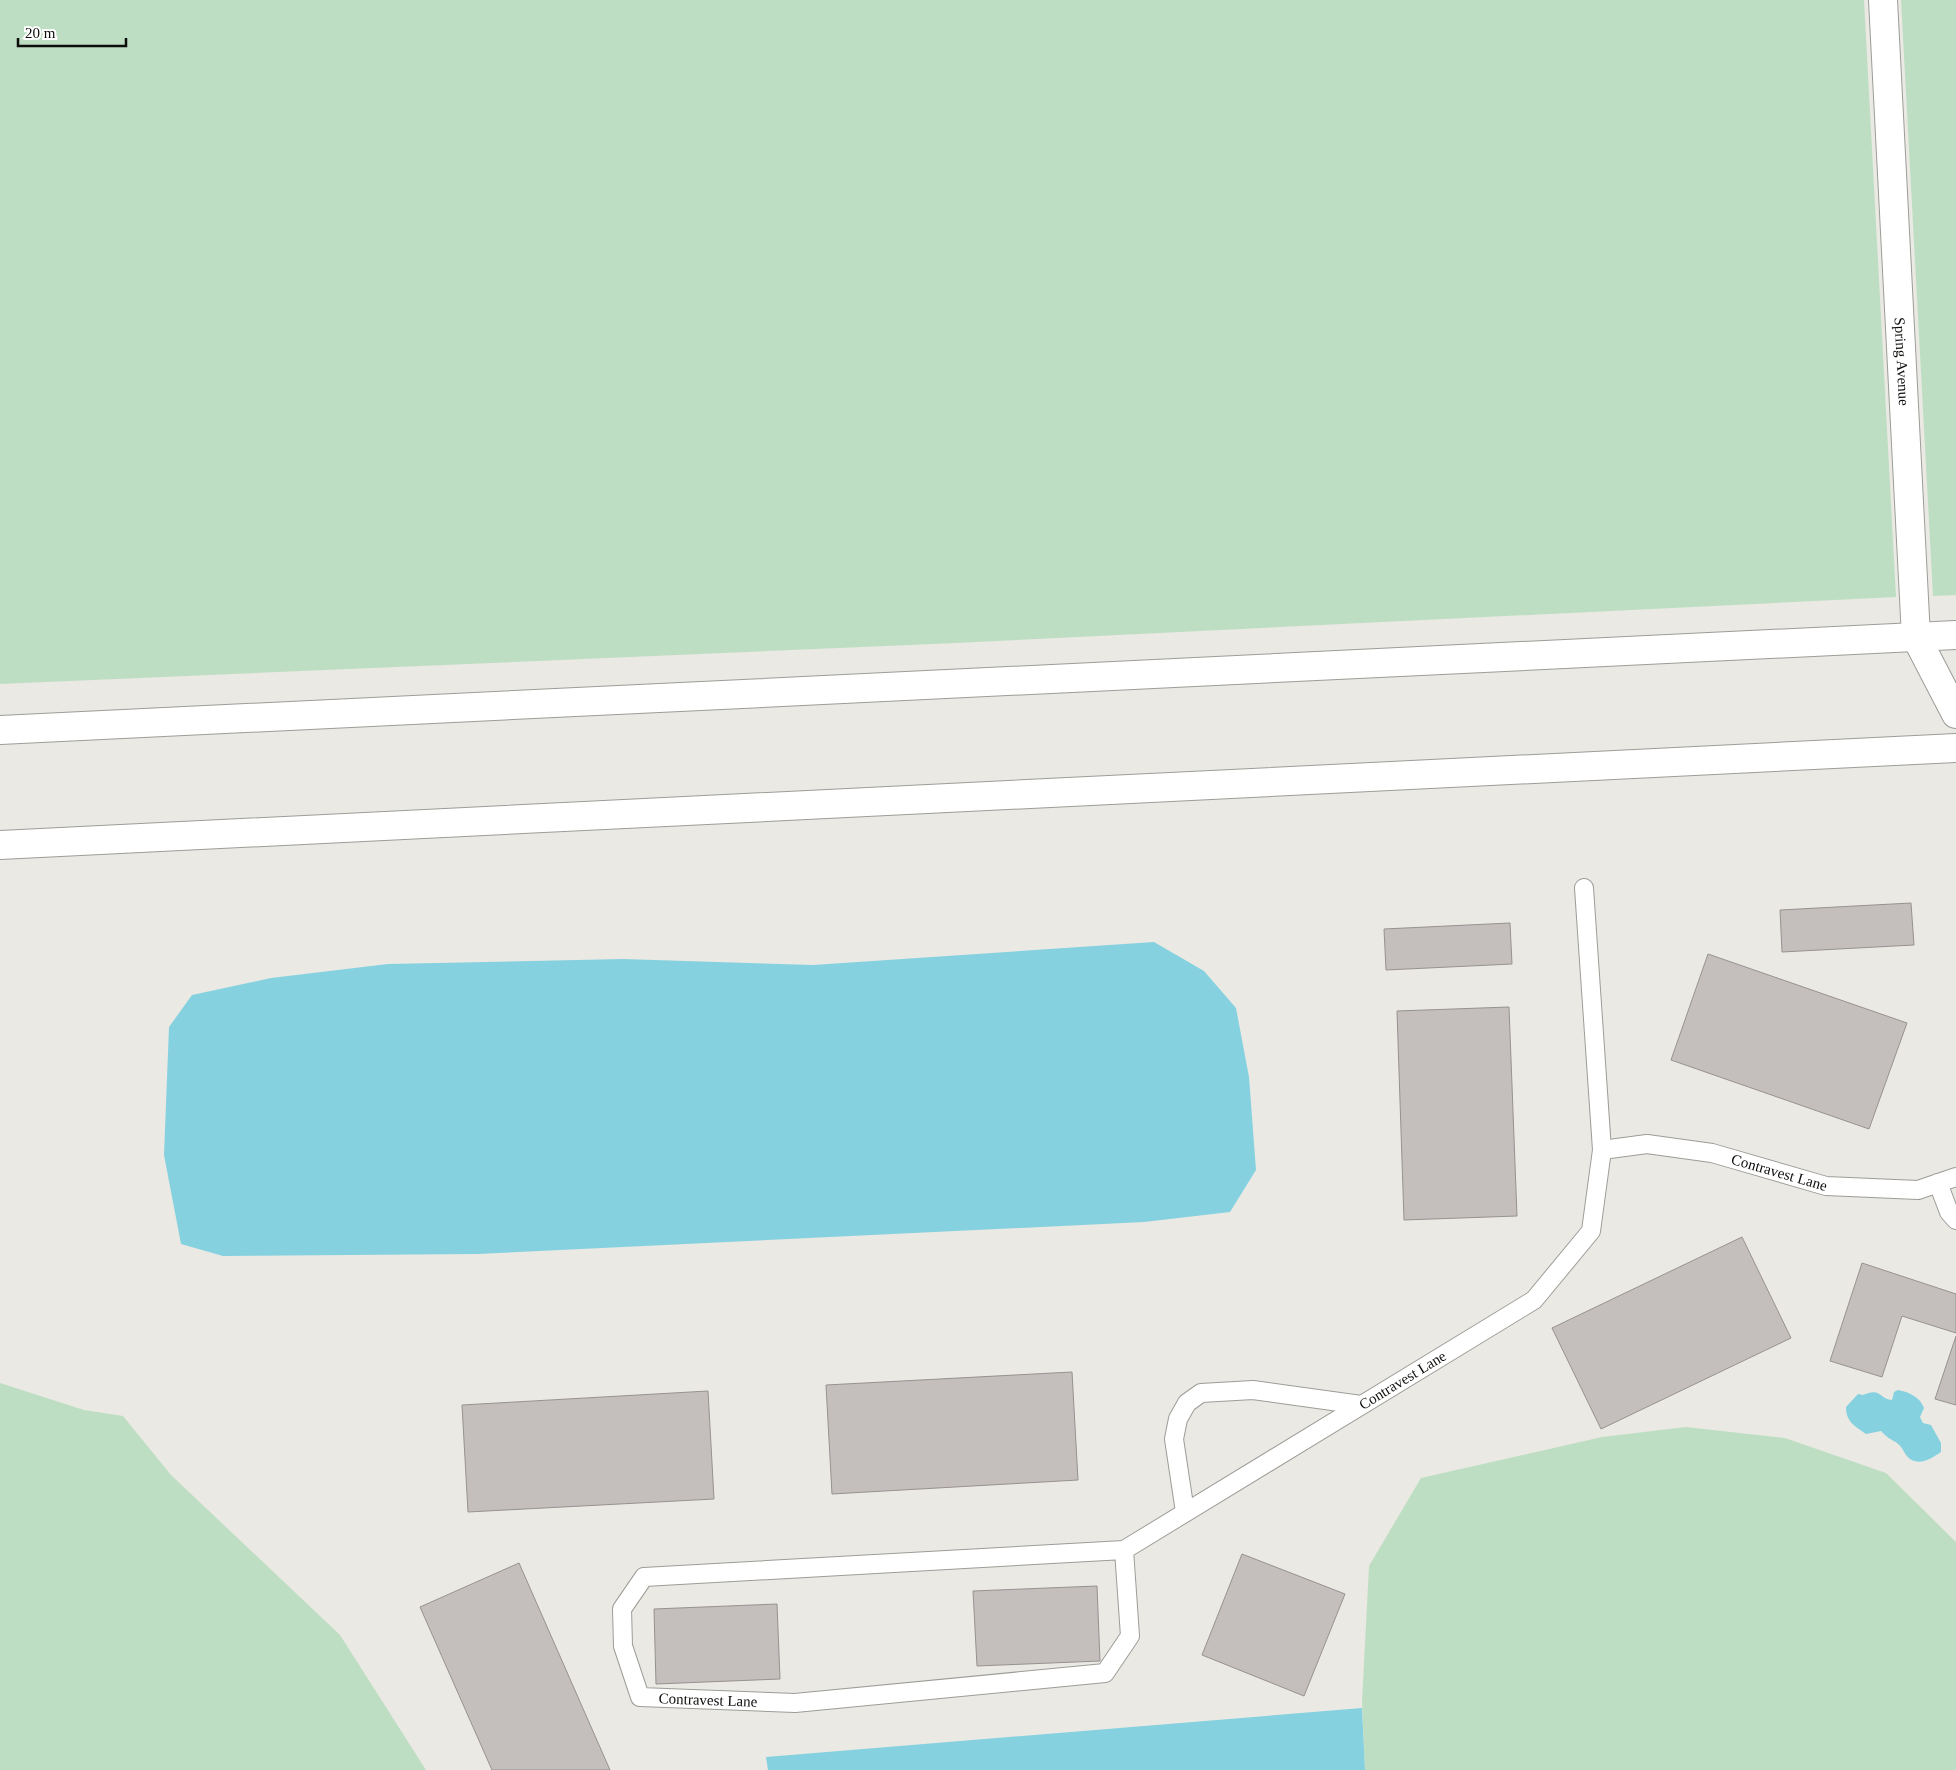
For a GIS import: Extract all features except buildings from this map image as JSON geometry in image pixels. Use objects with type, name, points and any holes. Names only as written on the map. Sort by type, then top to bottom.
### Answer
[{"type":"main road","name":"Spring Avenue","points":[[1882,0],[1916,637],[1956,714]]},
{"type":"main road","points":[[0,730],[1956,636]]},
{"type":"main road","points":[[0,845],[1956,748]]},
{"type":"lane","name":"Contravest Lane","points":[[1124,1550],[1130,1636],[1105,1673],[795,1702],[640,1697],[623,1646],[622,1609],[644,1577],[1124,1550],[1534,1300],[1591,1231],[1602,1150],[1584,888]]},
{"type":"lane","name":"Contravest Lane","points":[[1602,1150],[1647,1144],[1712,1153],[1826,1186],[1918,1190],[1956,1177]]},
{"type":"lane","points":[[1938,1183],[1949,1212],[1956,1220]]},
{"type":"lane","points":[[1185,1512],[1174,1438],[1178,1419],[1188,1403],[1201,1393],[1254,1390],[1361,1405]]},
{"type":"green space","points":[[0,0],[1864,0],[1896,597],[934,644],[0,684]]},
{"type":"green space","points":[[1901,0],[1956,0],[1956,595],[1933,596]]},
{"type":"green space","points":[[0,1383],[84,1410],[123,1416],[171,1475],[340,1635],[426,1770],[0,1770]]},
{"type":"green space","points":[[1686,1427],[1785,1438],[1886,1473],[1956,1542],[1956,1770],[1365,1770],[1362,1702],[1369,1566],[1421,1478],[1602,1437]]},
{"type":"water","points":[[1154,942],[1204,971],[1236,1008],[1249,1077],[1256,1170],[1230,1212],[1144,1222],[478,1254],[223,1256],[181,1244],[164,1155],[169,1027],[192,995],[271,978],[388,964],[623,959],[813,965]]},
{"type":"water","points":[[1898,1390],[1910,1394],[1920,1401],[1924,1408],[1920,1417],[1923,1423],[1931,1425],[1941,1443],[1941,1452],[1930,1459],[1914,1461],[1907,1456],[1899,1445],[1881,1431],[1866,1434],[1849,1420],[1846,1407],[1858,1394],[1863,1395],[1873,1392],[1892,1400],[1894,1392]]},
{"type":"water","points":[[1362,1708],[1365,1770],[768,1770],[766,1757]]}]
